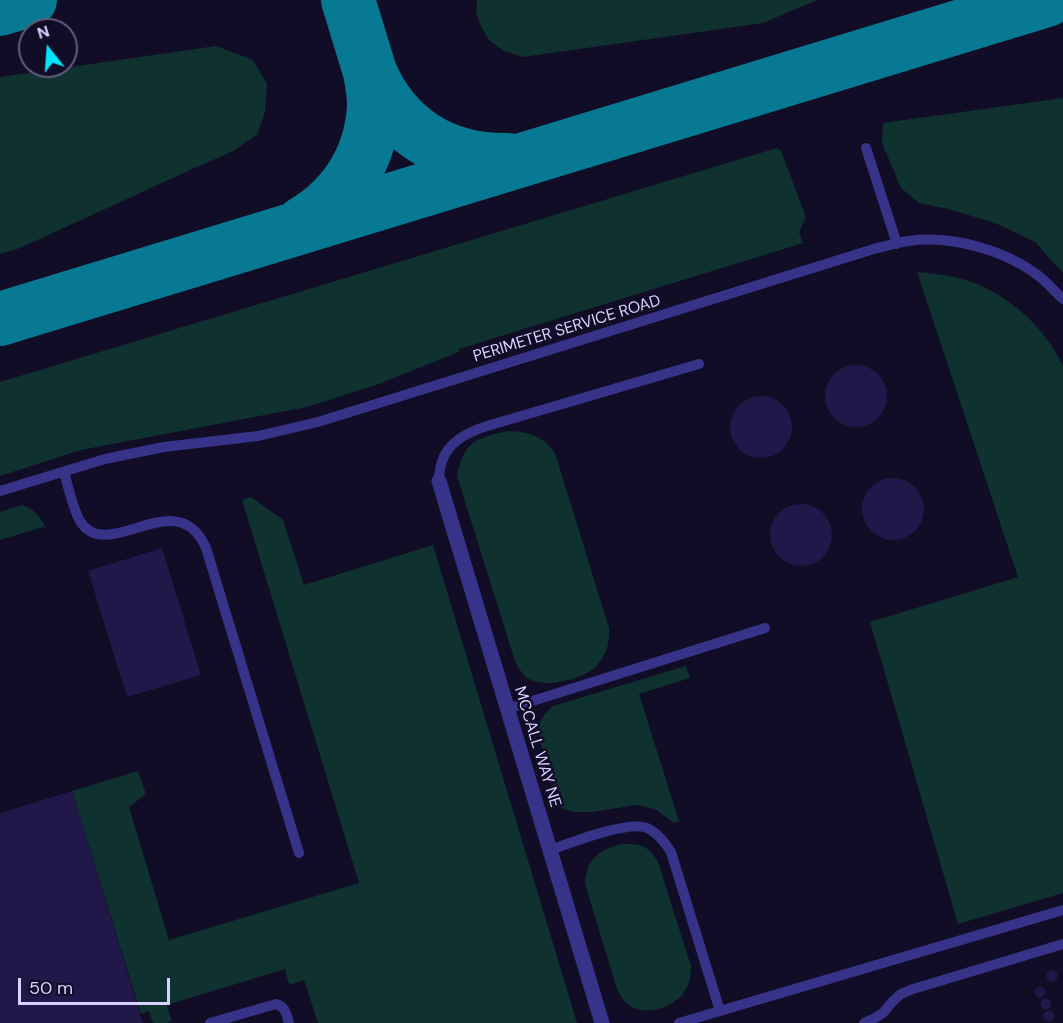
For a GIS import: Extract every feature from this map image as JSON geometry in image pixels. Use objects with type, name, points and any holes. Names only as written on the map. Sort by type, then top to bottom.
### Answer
[{"type":"street","name":"MCCALL WAY NE","points":[[439,481],[602,1023]]},
{"type":"lane","points":[[866,147],[897,244]]},
{"type":"lane","name":"PERIMETER SERVICE ROAD","points":[[0,491],[105,459],[164,447],[258,436],[318,422],[866,252],[910,241],[944,240],[978,246],[1008,258],[1039,276],[1063,299]]},
{"type":"lane","points":[[439,481],[439,471],[446,451],[465,434],[699,364]]},
{"type":"lane","points":[[64,472],[80,522],[96,533],[116,534],[158,521],[170,520],[192,528],[201,536],[299,853]]},
{"type":"lane","points":[[507,710],[765,628]]},
{"type":"lane","points":[[550,850],[620,828],[634,826],[647,828],[657,835],[671,852],[720,1011]]},
{"type":"lane","points":[[679,1023],[1063,910]]},
{"type":"lane","points":[[864,1023],[883,1013],[901,994],[913,989],[1063,944]]},
{"type":"lane","points":[[210,1023],[276,1004],[283,1007],[289,1023]]},
{"type":"green space","points":[[477,0],[817,0],[763,23],[523,57],[504,51],[490,41],[476,13]]},
{"type":"green space","points":[[216,46],[253,60],[267,84],[265,112],[257,135],[233,151],[20,248],[0,254],[0,77],[18,74],[18,78],[78,78],[78,66]]},
{"type":"green space","points":[[1063,98],[1063,273],[1035,242],[995,223],[919,203],[901,188],[882,143],[883,123]]},
{"type":"green space","points":[[777,148],[781,151],[806,217],[799,232],[803,243],[459,349],[459,352],[379,384],[307,407],[81,450],[0,476],[0,382]]},
{"type":"green space","points":[[917,272],[959,278],[1006,300],[1045,336],[1063,366],[1063,893],[958,924],[870,622],[1018,577]]},
{"type":"green space","points":[[507,431],[522,432],[540,438],[555,453],[609,628],[607,649],[596,667],[573,679],[554,683],[536,682],[523,673],[515,661],[457,476],[467,448],[487,436]]},
{"type":"green space","points":[[251,497],[283,520],[304,585],[433,545],[577,1023],[318,1023],[304,980],[289,985],[285,969],[167,1005],[172,1021],[166,1023],[153,1023],[149,1011],[141,1014],[72,791],[138,771],[146,794],[129,807],[169,940],[359,883],[242,500]]},
{"type":"green space","points":[[22,505],[36,514],[46,528],[0,540],[0,512]]},
{"type":"green space","points":[[686,666],[690,678],[639,694],[679,821],[674,823],[655,809],[636,805],[593,812],[575,812],[561,808],[540,742],[539,725],[545,714],[553,706]]},
{"type":"green space","points":[[622,844],[634,844],[647,849],[658,862],[691,966],[688,984],[682,995],[669,1005],[654,1010],[639,1010],[632,1007],[617,989],[585,884],[588,868],[595,857],[607,849]]},
{"type":"building","points":[[856,365],[873,370],[878,374],[882,379],[887,396],[882,413],[878,418],[873,422],[856,427],[839,422],[834,418],[830,413],[825,396],[830,379],[834,374],[839,370]]},
{"type":"building","points":[[761,396],[783,405],[792,427],[783,449],[761,458],[739,449],[730,427],[739,405]]},
{"type":"building","points":[[893,478],[910,483],[915,487],[919,492],[924,509],[919,526],[915,531],[910,535],[893,540],[876,535],[871,531],[867,526],[862,509],[867,492],[871,487],[876,483]]},
{"type":"building","points":[[795,504],[807,504],[823,513],[830,523],[832,535],[830,547],[823,557],[807,566],[795,566],[784,561],[775,552],[770,541],[770,529],[775,518],[784,509]]},
{"type":"building","points":[[162,548],[201,675],[127,697],[88,571]]},
{"type":"building","points":[[72,791],[143,1023],[0,1023],[0,813]]},
{"type":"building","points":[[1052,970],[1058,976],[1052,982],[1046,976]]},
{"type":"building","points":[[1040,986],[1046,992],[1040,998],[1034,992]]},
{"type":"building","points":[[1046,998],[1052,1004],[1046,1010],[1040,1004]]},
{"type":"building","points":[[1049,1010],[1055,1016],[1049,1022],[1043,1016]]},
{"type":"taxiway","points":[[0,9],[30,0]]},
{"type":"taxiway","points":[[348,0],[370,72]]},
{"type":"taxiway","points":[[0,319],[1047,0]]},
{"type":"taxiway","points":[[303,223],[318,213],[344,188],[362,158],[368,141],[374,105],[370,72],[393,111],[425,138],[463,155],[508,160]]}]
